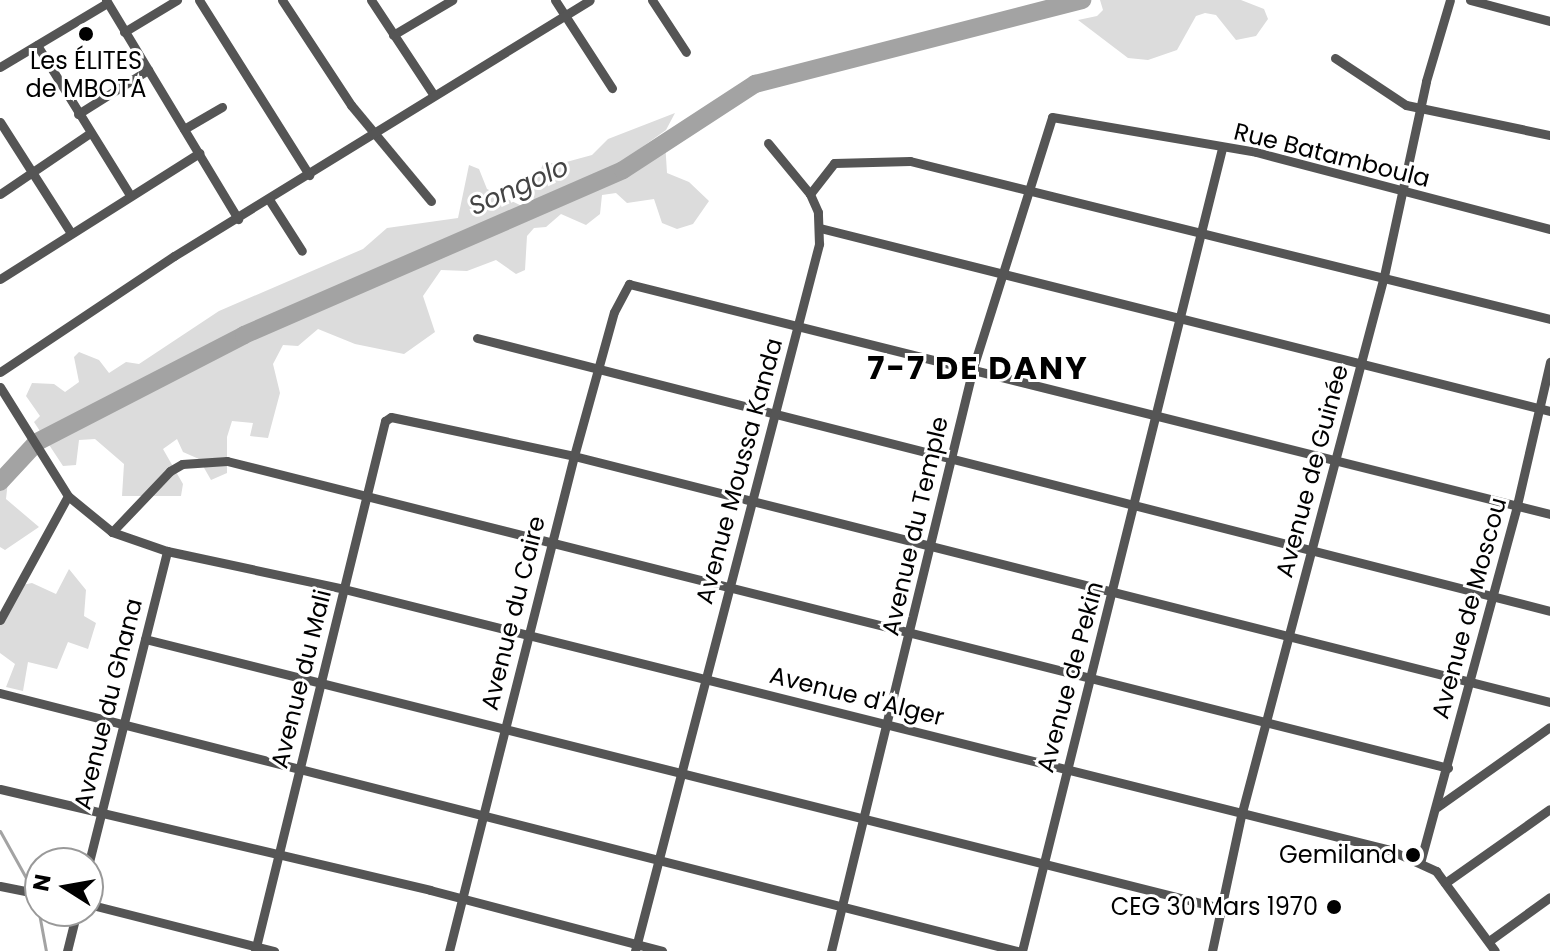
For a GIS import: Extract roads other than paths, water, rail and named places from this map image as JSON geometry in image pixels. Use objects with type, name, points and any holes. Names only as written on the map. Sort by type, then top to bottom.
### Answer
[{"type":"street","points":[[124,32],[177,0]]},
{"type":"street","points":[[199,0],[309,175]]},
{"type":"street","points":[[282,0],[374,134],[431,201]]},
{"type":"street","points":[[371,0],[433,94]]},
{"type":"street","points":[[393,35],[452,0]]},
{"type":"street","points":[[555,0],[612,88]]},
{"type":"street","points":[[0,372],[433,94],[590,0]]},
{"type":"street","points":[[652,0],[686,52]]},
{"type":"street","name":"Avenue de Guinée","points":[[1212,951],[1241,816],[1384,276],[1421,109],[1450,0]]},
{"type":"street","points":[[1470,0],[1550,21]]},
{"type":"street","points":[[0,67],[106,2],[238,219]]},
{"type":"street","points":[[37,45],[130,195]]},
{"type":"street","points":[[1335,58],[1391,97],[1421,109],[1550,135]]},
{"type":"street","points":[[78,114],[148,70]]},
{"type":"street","points":[[184,129],[222,107]]},
{"type":"street","name":"Rue Batamboula","points":[[1055,115],[1222,148],[1550,229]]},
{"type":"street","name":"Avenue du Temple","points":[[831,951],[890,725],[973,368],[999,274],[1055,115]]},
{"type":"street","points":[[0,122],[71,233]]},
{"type":"street","points":[[0,194],[90,133]]},
{"type":"street","points":[[768,143],[810,194],[820,228],[1550,411]]},
{"type":"street","name":"Avenue de Pekin","points":[[1019,951],[1044,865],[1135,506],[1222,148]]},
{"type":"street","points":[[0,278],[199,153]]},
{"type":"street","points":[[810,194],[829,165],[850,160],[910,161],[1550,319]]},
{"type":"street","points":[[270,201],[302,251]]},
{"type":"street","name":"Avenue Moussa Kanda","points":[[636,948],[702,678],[814,274],[820,228]]},
{"type":"street","name":"Avenue du Caire","points":[[449,951],[574,456],[624,286],[800,325]]},
{"type":"street","points":[[800,325],[1550,514]]},
{"type":"street","points":[[477,338],[775,417],[1550,611]]},
{"type":"street","name":"Avenue de Moscou","points":[[1420,863],[1471,684],[1550,362]]},
{"type":"street","points":[[0,387],[68,496],[112,532],[182,464],[227,461],[1090,675],[1448,768]]},
{"type":"street","name":"Avenue du Mali","points":[[256,949],[387,418],[574,456]]},
{"type":"street","points":[[574,456],[1288,639],[1550,702]]},
{"type":"street","points":[[0,620],[68,496]]},
{"type":"street","name":"Avenue d'Alger","points":[[112,532],[167,551],[344,589],[1241,816],[1390,850],[1420,863],[1445,883],[1495,951]]},
{"type":"street","name":"Avenue du Ghana","points":[[93,847],[167,551]]},
{"type":"street","points":[[145,639],[1221,908]]},
{"type":"street","points":[[0,693],[1019,951]]},
{"type":"street","points":[[1437,807],[1550,727]]},
{"type":"street","points":[[0,789],[102,810],[462,900],[636,948],[662,951]]},
{"type":"street","points":[[1445,883],[1550,809]]},
{"type":"street","points":[[0,886],[24,891]]},
{"type":"street","points":[[1489,941],[1550,897]]},
{"type":"street","points":[[104,908],[256,949],[274,951]]},
{"type":"street","points":[[67,951],[73,927]]},
{"type":"waterway","name":"Songolo","points":[[0,482],[37,442],[244,335],[623,170],[755,84],[1082,0]]},
{"type":"waterway","points":[[0,831],[24,874]]},
{"type":"waterway","points":[[42,927],[46,951]]},
{"type":"place","name":"Les ÉLITES de MBOTA","points":[[86,34]]},
{"type":"place","name":"Gemiland","points":[[1413,855]]},
{"type":"place","name":"CEG 30 Mars 1970","points":[[1334,907]]},
{"type":"district","name":"7-7 DE DANY","points":[[978,368]]}]
